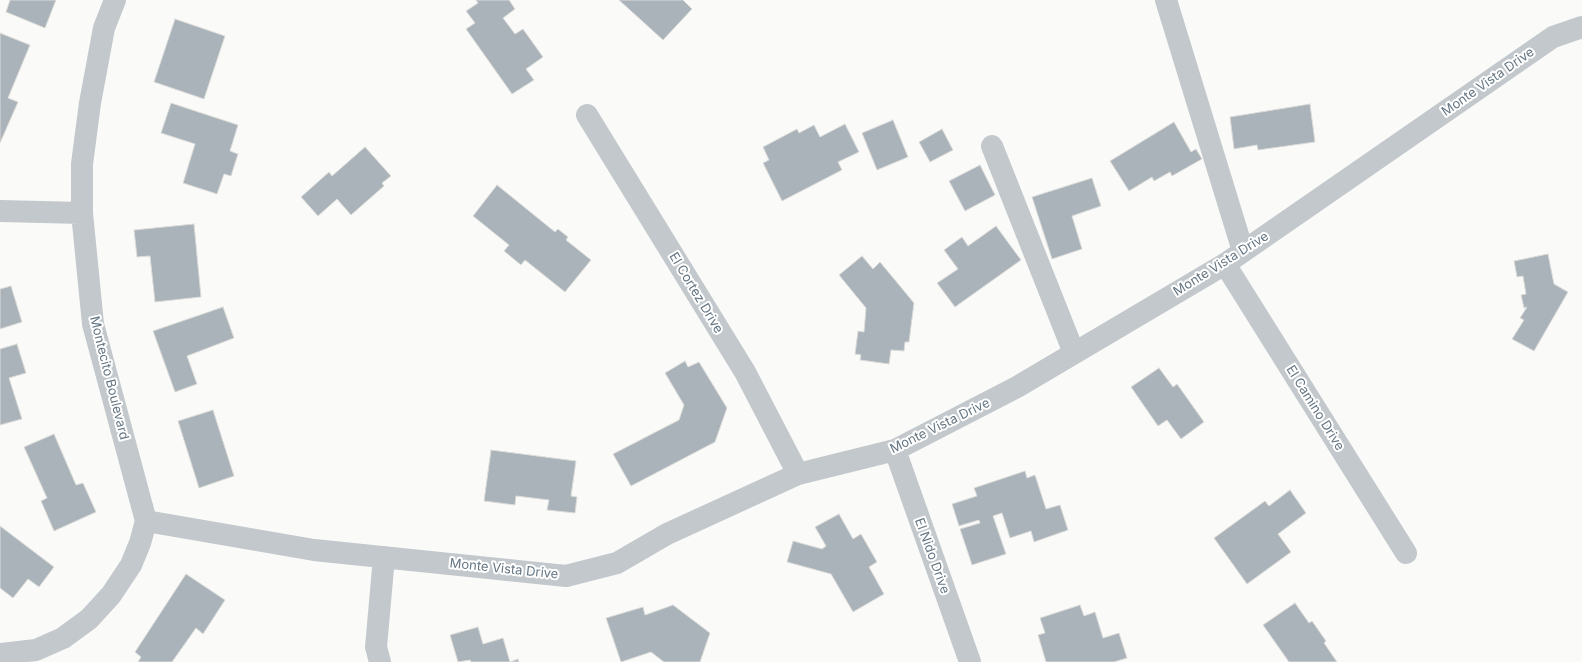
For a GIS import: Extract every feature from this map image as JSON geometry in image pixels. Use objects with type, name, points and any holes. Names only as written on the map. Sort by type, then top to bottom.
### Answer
[{"type":"street","name":"Montecito Boulevard","points":[[114,0],[104,28],[90,103],[82,164],[82,213],[93,324],[146,521]]},
{"type":"street","points":[[1166,0],[1243,251]]},
{"type":"street","name":"Monte Vista Drive","points":[[146,521],[314,550],[566,576],[617,563],[667,534],[798,474],[895,450],[1017,387],[1225,264],[1553,37],[1582,27]]},
{"type":"street","name":"El Cortez Drive","points":[[587,115],[744,372],[798,474]]},
{"type":"street","points":[[992,146],[1074,353]]},
{"type":"street","points":[[0,211],[82,213]]},
{"type":"street","name":"El Camino Drive","points":[[1225,264],[1406,553]]},
{"type":"street","name":"El Nido Drive","points":[[895,450],[970,662]]},
{"type":"street","points":[[0,654],[36,650],[63,638],[89,619],[111,595],[131,565],[140,543],[146,521]]},
{"type":"street","points":[[380,662],[376,647],[384,557]]},
{"type":"building","points":[[10,0],[56,0],[45,28],[6,12]]},
{"type":"building","points":[[476,0],[509,0],[515,9],[503,18],[515,34],[523,29],[543,57],[526,69],[534,80],[512,94],[466,29],[475,23],[466,11],[478,3]]},
{"type":"building","points":[[619,0],[683,0],[692,9],[663,40]]},
{"type":"building","points":[[175,19],[225,36],[204,99],[154,82]]},
{"type":"building","points":[[0,33],[30,45],[8,98],[18,102],[0,143]]},
{"type":"building","points":[[171,103],[238,125],[230,151],[238,154],[231,176],[224,174],[217,194],[183,183],[195,144],[161,133]]},
{"type":"building","points":[[1310,104],[1315,142],[1258,150],[1257,145],[1234,149],[1230,117]]},
{"type":"building","points":[[893,120],[908,157],[877,170],[862,133]]},
{"type":"building","points":[[1174,122],[1191,152],[1196,149],[1202,159],[1172,176],[1170,172],[1154,181],[1152,177],[1129,191],[1110,161]]},
{"type":"building","points":[[845,124],[859,152],[838,162],[842,170],[782,201],[763,163],[769,160],[763,147],[797,129],[799,133],[814,125],[820,137]]},
{"type":"building","points":[[942,129],[953,150],[930,162],[919,142]]},
{"type":"building","points":[[365,147],[391,176],[382,183],[384,186],[351,215],[337,199],[318,216],[301,197],[329,172],[332,176]]},
{"type":"building","points":[[980,165],[995,195],[965,211],[949,181]]},
{"type":"building","points":[[1092,178],[1101,206],[1072,216],[1082,249],[1052,259],[1032,197]]},
{"type":"building","points":[[497,185],[555,232],[558,229],[568,237],[566,240],[591,260],[565,292],[525,260],[521,265],[504,251],[509,245],[473,216]]},
{"type":"building","points":[[194,224],[201,297],[155,302],[150,256],[137,257],[134,230]]},
{"type":"building","points":[[996,226],[1021,260],[955,307],[937,283],[958,269],[944,250],[962,237],[968,246]]},
{"type":"building","points":[[1548,254],[1554,284],[1568,292],[1534,351],[1512,339],[1524,320],[1520,318],[1527,307],[1524,308],[1521,295],[1526,294],[1523,276],[1517,277],[1514,261]]},
{"type":"building","points":[[862,256],[873,269],[880,262],[914,303],[909,342],[905,342],[904,351],[891,350],[889,364],[860,360],[861,355],[855,354],[858,331],[864,332],[866,308],[839,275]]},
{"type":"building","points":[[11,286],[22,322],[0,329],[0,289]]},
{"type":"building","points":[[223,307],[234,338],[187,356],[197,384],[175,392],[153,331]]},
{"type":"building","points":[[17,344],[26,373],[9,378],[22,419],[0,425],[0,349]]},
{"type":"building","points":[[685,361],[688,367],[699,362],[727,408],[715,442],[631,486],[613,454],[679,420],[684,405],[665,373]]},
{"type":"building","points":[[1159,368],[1173,387],[1177,384],[1204,422],[1181,439],[1167,420],[1158,426],[1131,387]]},
{"type":"building","points":[[213,410],[234,476],[199,488],[178,421]]},
{"type":"building","points":[[54,434],[76,485],[83,483],[96,512],[54,531],[41,501],[47,498],[24,447]]},
{"type":"building","points":[[491,450],[576,461],[571,496],[577,497],[575,513],[547,510],[549,500],[516,496],[515,505],[484,501]]},
{"type":"building","points":[[1025,471],[1027,478],[1035,475],[1046,509],[1060,505],[1068,530],[1034,542],[1031,531],[1010,538],[1002,513],[993,516],[1006,554],[972,565],[960,529],[980,523],[979,520],[959,526],[952,504],[977,496],[974,488]]},
{"type":"building","points":[[1290,490],[1306,513],[1278,534],[1291,552],[1247,584],[1214,538],[1265,501],[1269,506]]},
{"type":"building","points":[[839,514],[853,539],[861,534],[877,562],[869,567],[884,594],[853,612],[831,574],[787,562],[793,541],[822,549],[826,546],[815,527]]},
{"type":"building","points":[[0,526],[54,567],[39,587],[28,579],[13,598],[0,588]]},
{"type":"building","points":[[186,574],[225,600],[203,634],[196,628],[172,662],[138,662],[141,657],[135,652]]},
{"type":"building","points":[[1295,603],[1309,623],[1312,621],[1326,641],[1324,643],[1337,662],[1289,662],[1263,625]]},
{"type":"building","points":[[673,605],[710,633],[700,662],[664,662],[651,652],[621,662],[606,618],[643,607],[645,615]]},
{"type":"building","points":[[1080,605],[1084,616],[1095,612],[1103,638],[1119,633],[1127,658],[1114,662],[1046,662],[1038,635],[1045,633],[1040,618]]},
{"type":"building","points":[[478,627],[483,644],[503,638],[510,662],[471,662],[470,660],[458,662],[450,635]]},
{"type":"building","points":[[518,659],[519,662],[510,662]]}]
